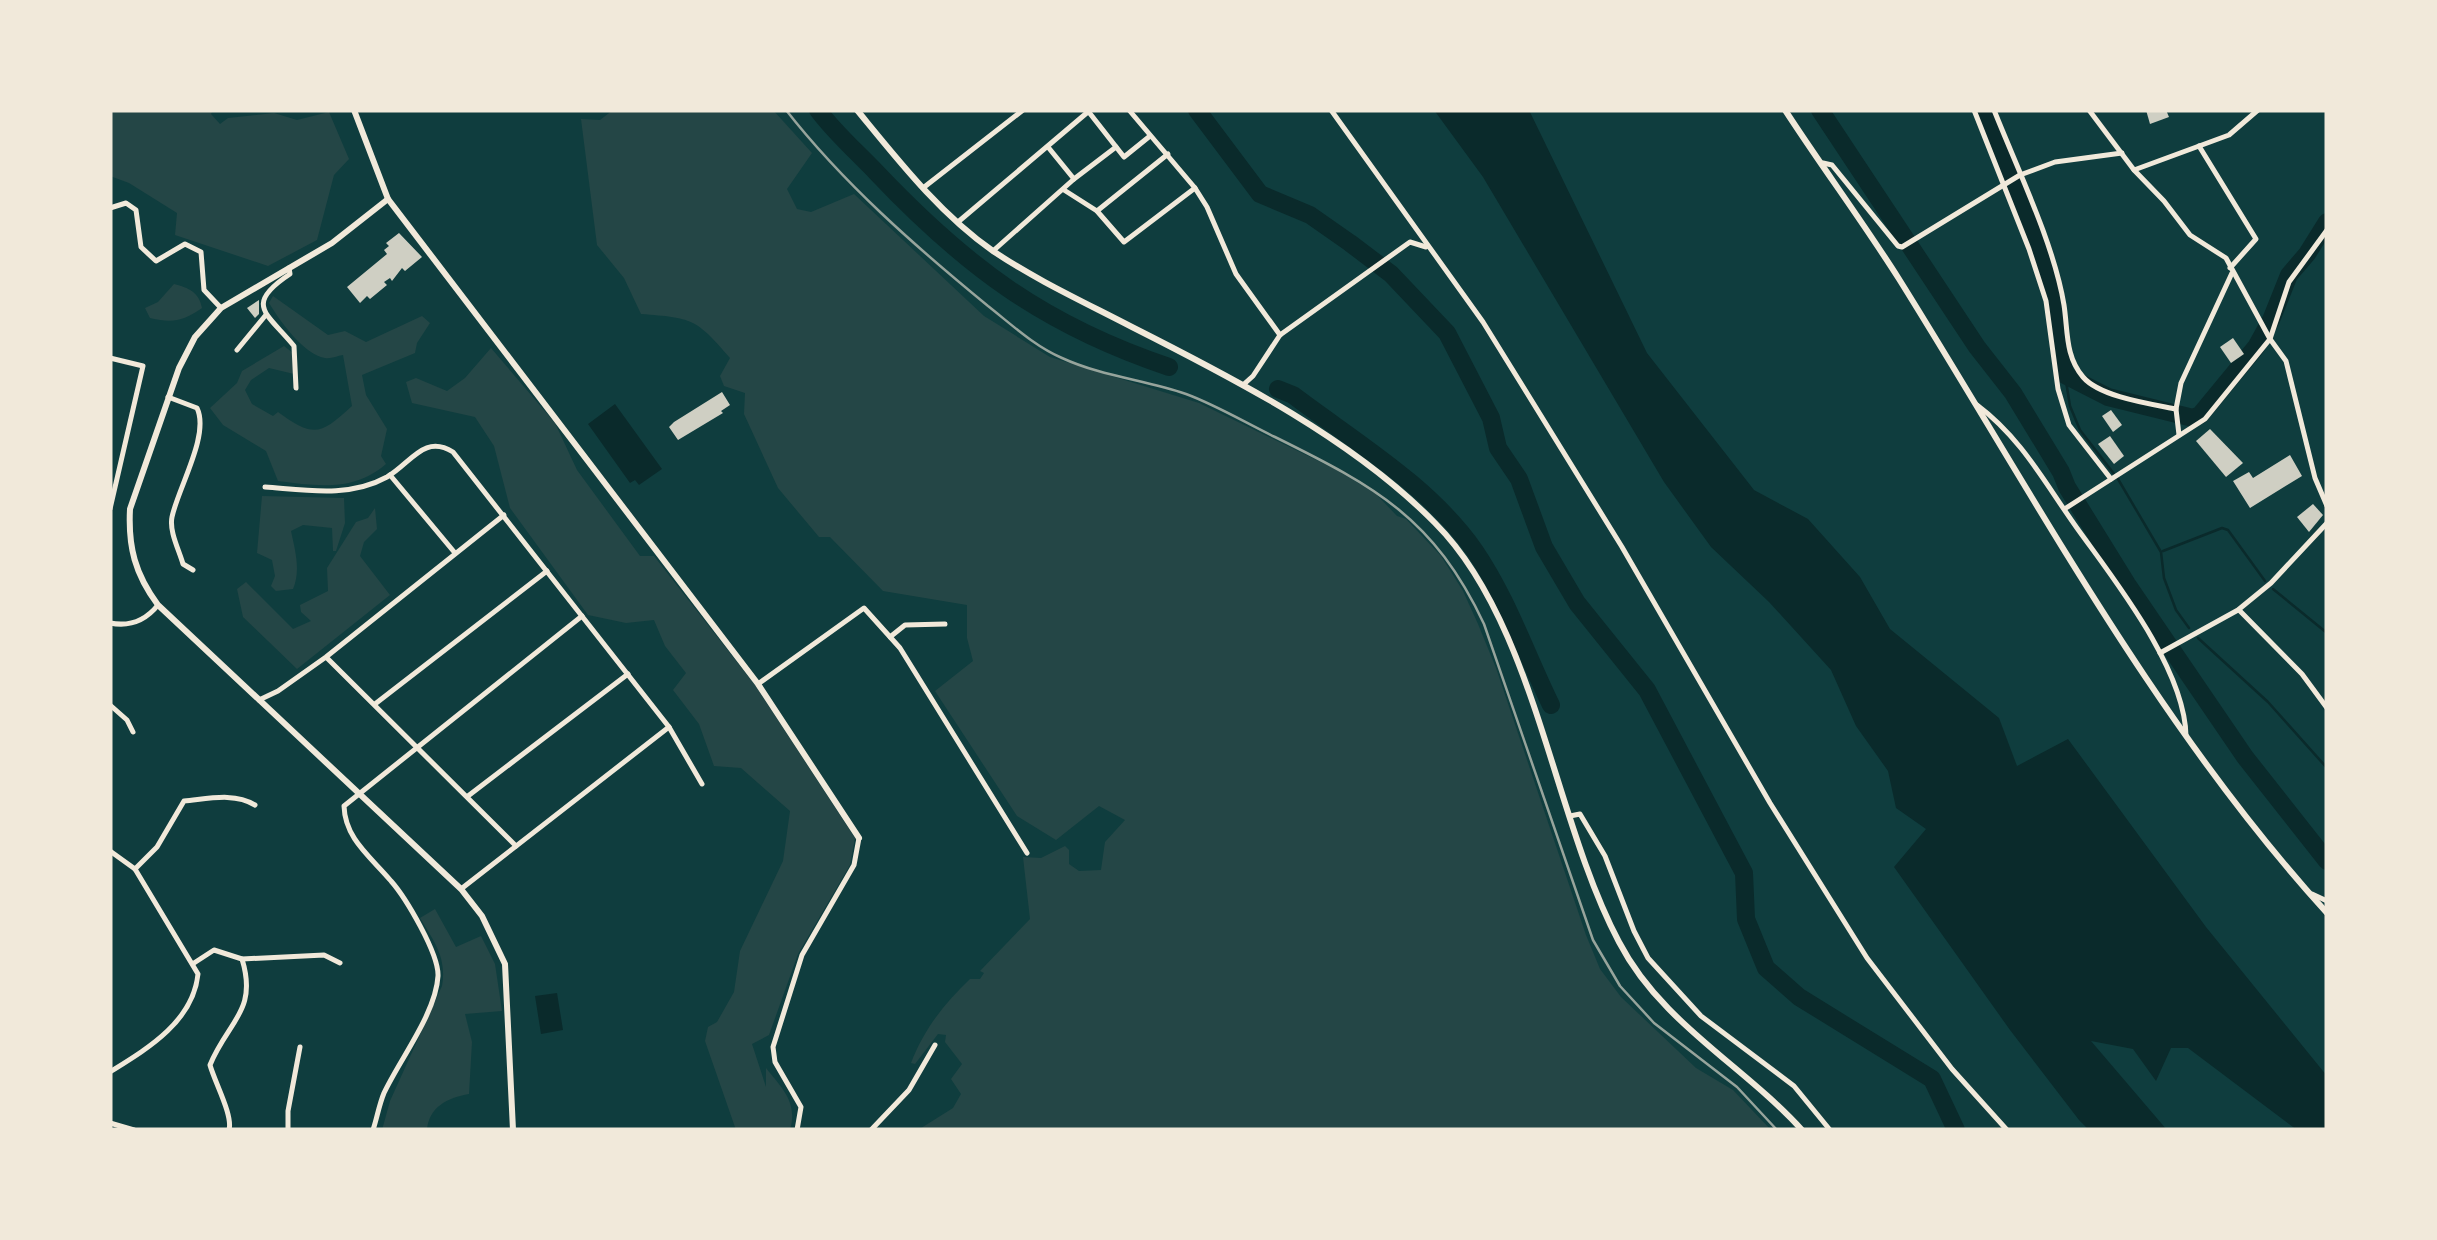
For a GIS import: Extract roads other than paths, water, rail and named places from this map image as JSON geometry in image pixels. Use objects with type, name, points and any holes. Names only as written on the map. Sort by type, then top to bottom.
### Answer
[{"type":"street","points":[[354,110],[388,199],[758,684],[859,838],[854,865],[802,954],[773,1047],[774,1062],[801,1107],[797,1130]]},
{"type":"street","points":[[857,110],[923,188],[993,250],[1292,414],[1380,476],[1438,526],[1472,572],[1503,629],[1595,890],[1618,940],[1648,988],[1670,1014],[1772,1098],[1802,1130]]},
{"type":"street","points":[[923,188],[1023,110]]},
{"type":"street","points":[[1129,110],[1195,188],[1236,274],[1280,335]]},
{"type":"street","points":[[1331,110],[1483,322],[1867,958],[1952,1070],[2007,1130]]},
{"type":"street","points":[[1785,110],[1898,277],[2102,610],[2186,736],[2327,913]]},
{"type":"street","points":[[1974,110],[2046,301],[2058,389],[2070,426],[2115,476]]},
{"type":"street","points":[[1994,110],[2058,280],[2070,358],[2086,381],[2099,388],[2176,414]]},
{"type":"street","points":[[2090,110],[2134,170],[2190,235],[2220,252],[2286,361],[2315,478],[2327,506]]},
{"type":"street","points":[[2134,170],[2229,134],[2258,110]]},
{"type":"street","points":[[958,222],[1088,111],[1124,157],[1150,136]]},
{"type":"street","points":[[993,250],[1116,146]]},
{"type":"street","points":[[2179,435],[2176,414],[2181,383],[2231,270],[2256,239],[2199,146]]},
{"type":"street","points":[[1048,147],[1074,179]]},
{"type":"street","points":[[1097,211],[1168,154]]},
{"type":"street","points":[[1820,162],[1832,165],[1898,246],[1909,244],[2018,176],[2055,162],[2122,154]]},
{"type":"street","points":[[1064,190],[1097,211],[1124,242],[1195,188]]},
{"type":"street","points":[[388,199],[332,243],[221,308],[195,337],[168,397],[130,509],[128,534],[142,584],[158,605],[460,890],[482,916],[505,964],[513,1130]]},
{"type":"street","points":[[110,208],[126,203],[136,210],[142,248],[156,261],[185,244],[201,252],[204,290],[221,308]]},
{"type":"street","points":[[2069,506],[2204,419],[2267,334],[2289,282],[2324,241],[2327,230]]},
{"type":"street","points":[[1243,385],[1288,328],[1410,242],[1426,247]]},
{"type":"street","points":[[288,268],[290,274],[269,288],[263,299],[265,316],[294,346],[296,388]]},
{"type":"street","points":[[237,350],[265,316]]},
{"type":"street","points":[[110,358],[143,366],[110,509]]},
{"type":"street","points":[[168,397],[197,408],[201,416],[196,444],[170,522],[183,564],[193,570]]},
{"type":"street","points":[[1971,400],[1996,419],[2069,506],[2163,651],[2186,718],[2186,736]]},
{"type":"street","points":[[264,488],[353,490],[390,475],[430,445],[441,444],[453,452],[669,726],[702,784]]},
{"type":"street","points":[[390,475],[455,554]]},
{"type":"street","points":[[259,700],[326,657],[504,515]]},
{"type":"street","points":[[2163,651],[2238,610],[2271,584],[2327,523]]},
{"type":"street","points":[[375,704],[547,570]]},
{"type":"street","points":[[110,623],[135,623],[158,605]]},
{"type":"street","points":[[758,684],[864,608],[890,637],[1027,852]]},
{"type":"street","points":[[2238,610],[2302,674],[2327,708]]},
{"type":"street","points":[[373,1130],[383,1097],[435,994],[438,966],[392,882],[350,833],[344,820],[344,806],[582,616]]},
{"type":"street","points":[[890,637],[905,625],[945,624]]},
{"type":"street","points":[[326,657],[516,846]]},
{"type":"street","points":[[468,796],[628,674]]},
{"type":"street","points":[[110,705],[134,732]]},
{"type":"street","points":[[460,890],[669,726]]},
{"type":"street","points":[[134,869],[157,847],[184,801],[227,797],[255,806]]},
{"type":"street","points":[[1569,816],[1580,814],[1605,856],[1648,958],[1701,1016],[1794,1086],[1830,1130]]},
{"type":"street","points":[[110,851],[134,869],[198,974],[196,988],[176,1022],[151,1046],[110,1072]]},
{"type":"street","points":[[2309,893],[2327,902]]},
{"type":"street","points":[[194,963],[214,950],[242,959],[324,955],[340,963]]},
{"type":"street","points":[[229,1130],[228,1113],[210,1064],[246,997],[249,981],[242,959]]},
{"type":"street","points":[[872,1130],[910,1090],[935,1045]]},
{"type":"street","points":[[288,1130],[300,1047]]},
{"type":"street","points":[[110,1123],[134,1130]]},
{"type":"waterway","points":[[818,110],[942,237],[1009,289],[1083,332],[1169,367]]},
{"type":"waterway","points":[[1197,110],[1260,194],[1310,215],[1350,243],[1391,274],[1447,333],[1491,418],[1498,448],[1519,479],[1544,547],[1577,603],[1647,690],[1744,873],[1746,919],[1766,968],[1799,997],[1932,1079],[1956,1130]]},
{"type":"waterway","points":[[1820,110],[1977,347],[2013,393],[2127,584],[2245,757],[2327,861]]},
{"type":"waterway","points":[[1983,110],[2039,246],[2054,293],[2065,375],[2108,397],[2193,418],[2200,415],[2256,347],[2289,275],[2327,222]]},
{"type":"waterway","points":[[2065,375],[2070,406],[2080,430],[2118,479],[2161,552],[2164,578],[2176,610],[2189,628]]},
{"type":"waterway","points":[[1278,389],[1293,395],[1390,466],[1457,528],[1497,588],[1551,705]]},
{"type":"waterway","points":[[2163,551],[2222,528],[2228,530],[2265,581]]},
{"type":"waterway","points":[[2273,589],[2327,633]]},
{"type":"waterway","points":[[2198,638],[2268,702],[2327,768]]},
{"type":"railway","points":[[786,110],[881,213],[961,284],[1042,347],[1077,364],[1186,394],[1220,409],[1343,472],[1399,509],[1423,531],[1465,588],[1484,624],[1593,940],[1620,986],[1654,1023],[1737,1087],[1777,1130]]}]
